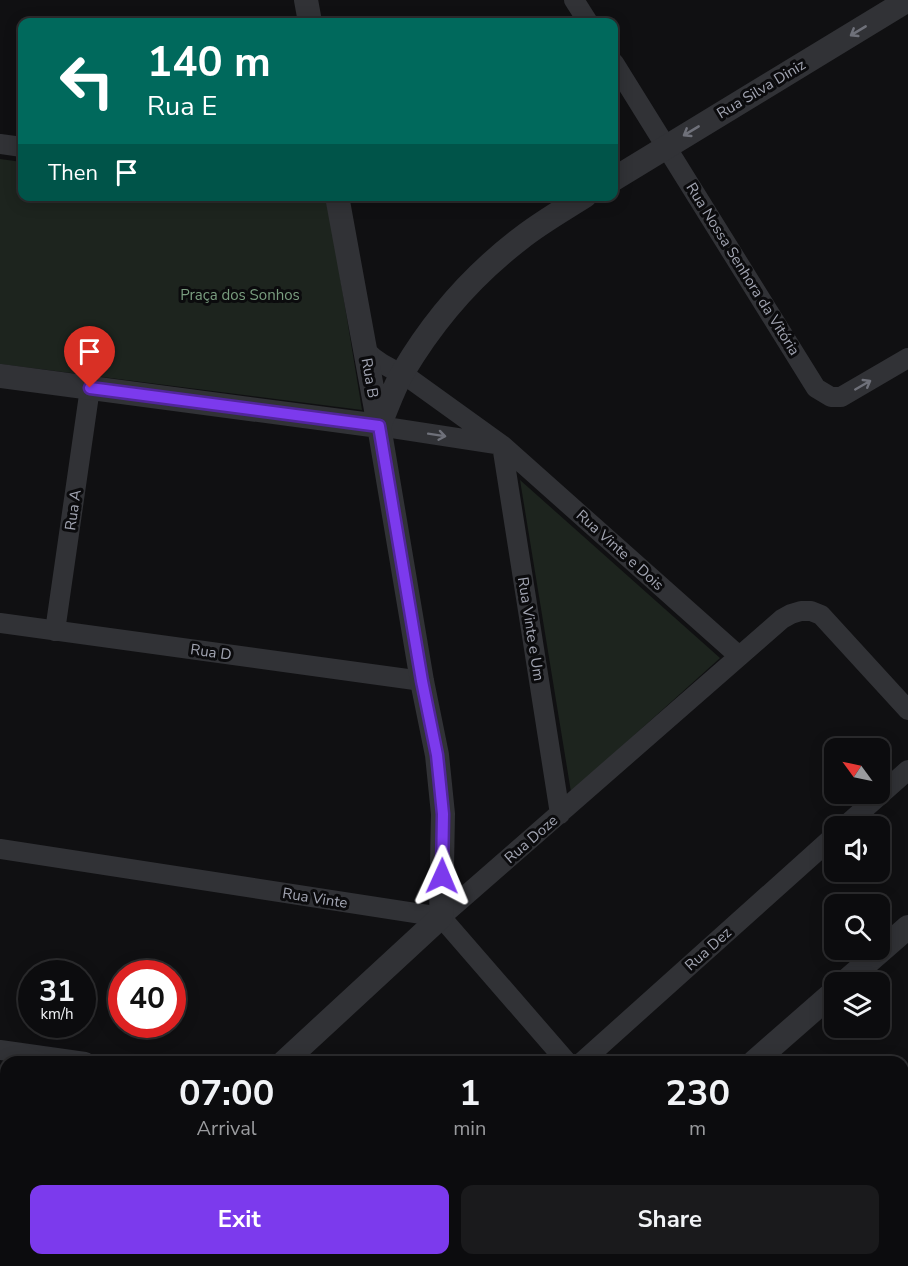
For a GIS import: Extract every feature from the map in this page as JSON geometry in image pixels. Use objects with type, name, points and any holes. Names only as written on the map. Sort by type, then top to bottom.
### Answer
[{"type":"street","points":[[306,0],[309,18]]},
{"type":"street","points":[[574,0],[585,18]]},
{"type":"street","name":"Rua Silva Diniz","points":[[618,176],[908,0]]},
{"type":"street","name":"Rua Nossa Senhora da Vitória","points":[[618,69],[816,388],[831,397],[841,398],[908,358]]},
{"type":"street","points":[[0,144],[18,146]]},
{"type":"street","name":"Rua B","points":[[338,201],[437,755],[443,814],[441,917]]},
{"type":"street","points":[[379,426],[402,373],[449,307],[488,266],[520,238],[577,201]]},
{"type":"street","name":"Rua Vinte e Dois","points":[[365,350],[385,367],[402,373],[502,445],[739,656]]},
{"type":"street","points":[[0,376],[379,426],[502,445]]},
{"type":"street","name":"Rua A","points":[[55,631],[90,388]]},
{"type":"street","name":"Rua Vinte e Um","points":[[502,445],[560,814]]},
{"type":"street","name":"Rua Doze","points":[[290,1056],[441,917],[782,619],[801,611],[811,611],[821,615],[908,710]]},
{"type":"street","name":"Rua D","points":[[0,623],[422,681]]},
{"type":"street","points":[[856,816],[908,770]]},
{"type":"street","name":"Rua Dez","points":[[589,1056],[824,845]]},
{"type":"street","name":"Rua Vinte","points":[[0,849],[441,917]]},
{"type":"street","points":[[441,917],[562,1056]]},
{"type":"street","points":[[856,972],[908,927]]},
{"type":"street","points":[[761,1056],[824,1001]]},
{"type":"street","points":[[0,1050],[42,1056]]},
{"type":"green space","name":"Praça dos Sonhos","points":[[0,159],[18,161],[18,201],[315,201],[328,203],[362,410],[0,364]]},
{"type":"green space","points":[[520,480],[720,658],[571,792]]},
{"type":"route","points":[[90,388],[379,426],[422,681],[437,755],[443,814],[442,876]]}]
